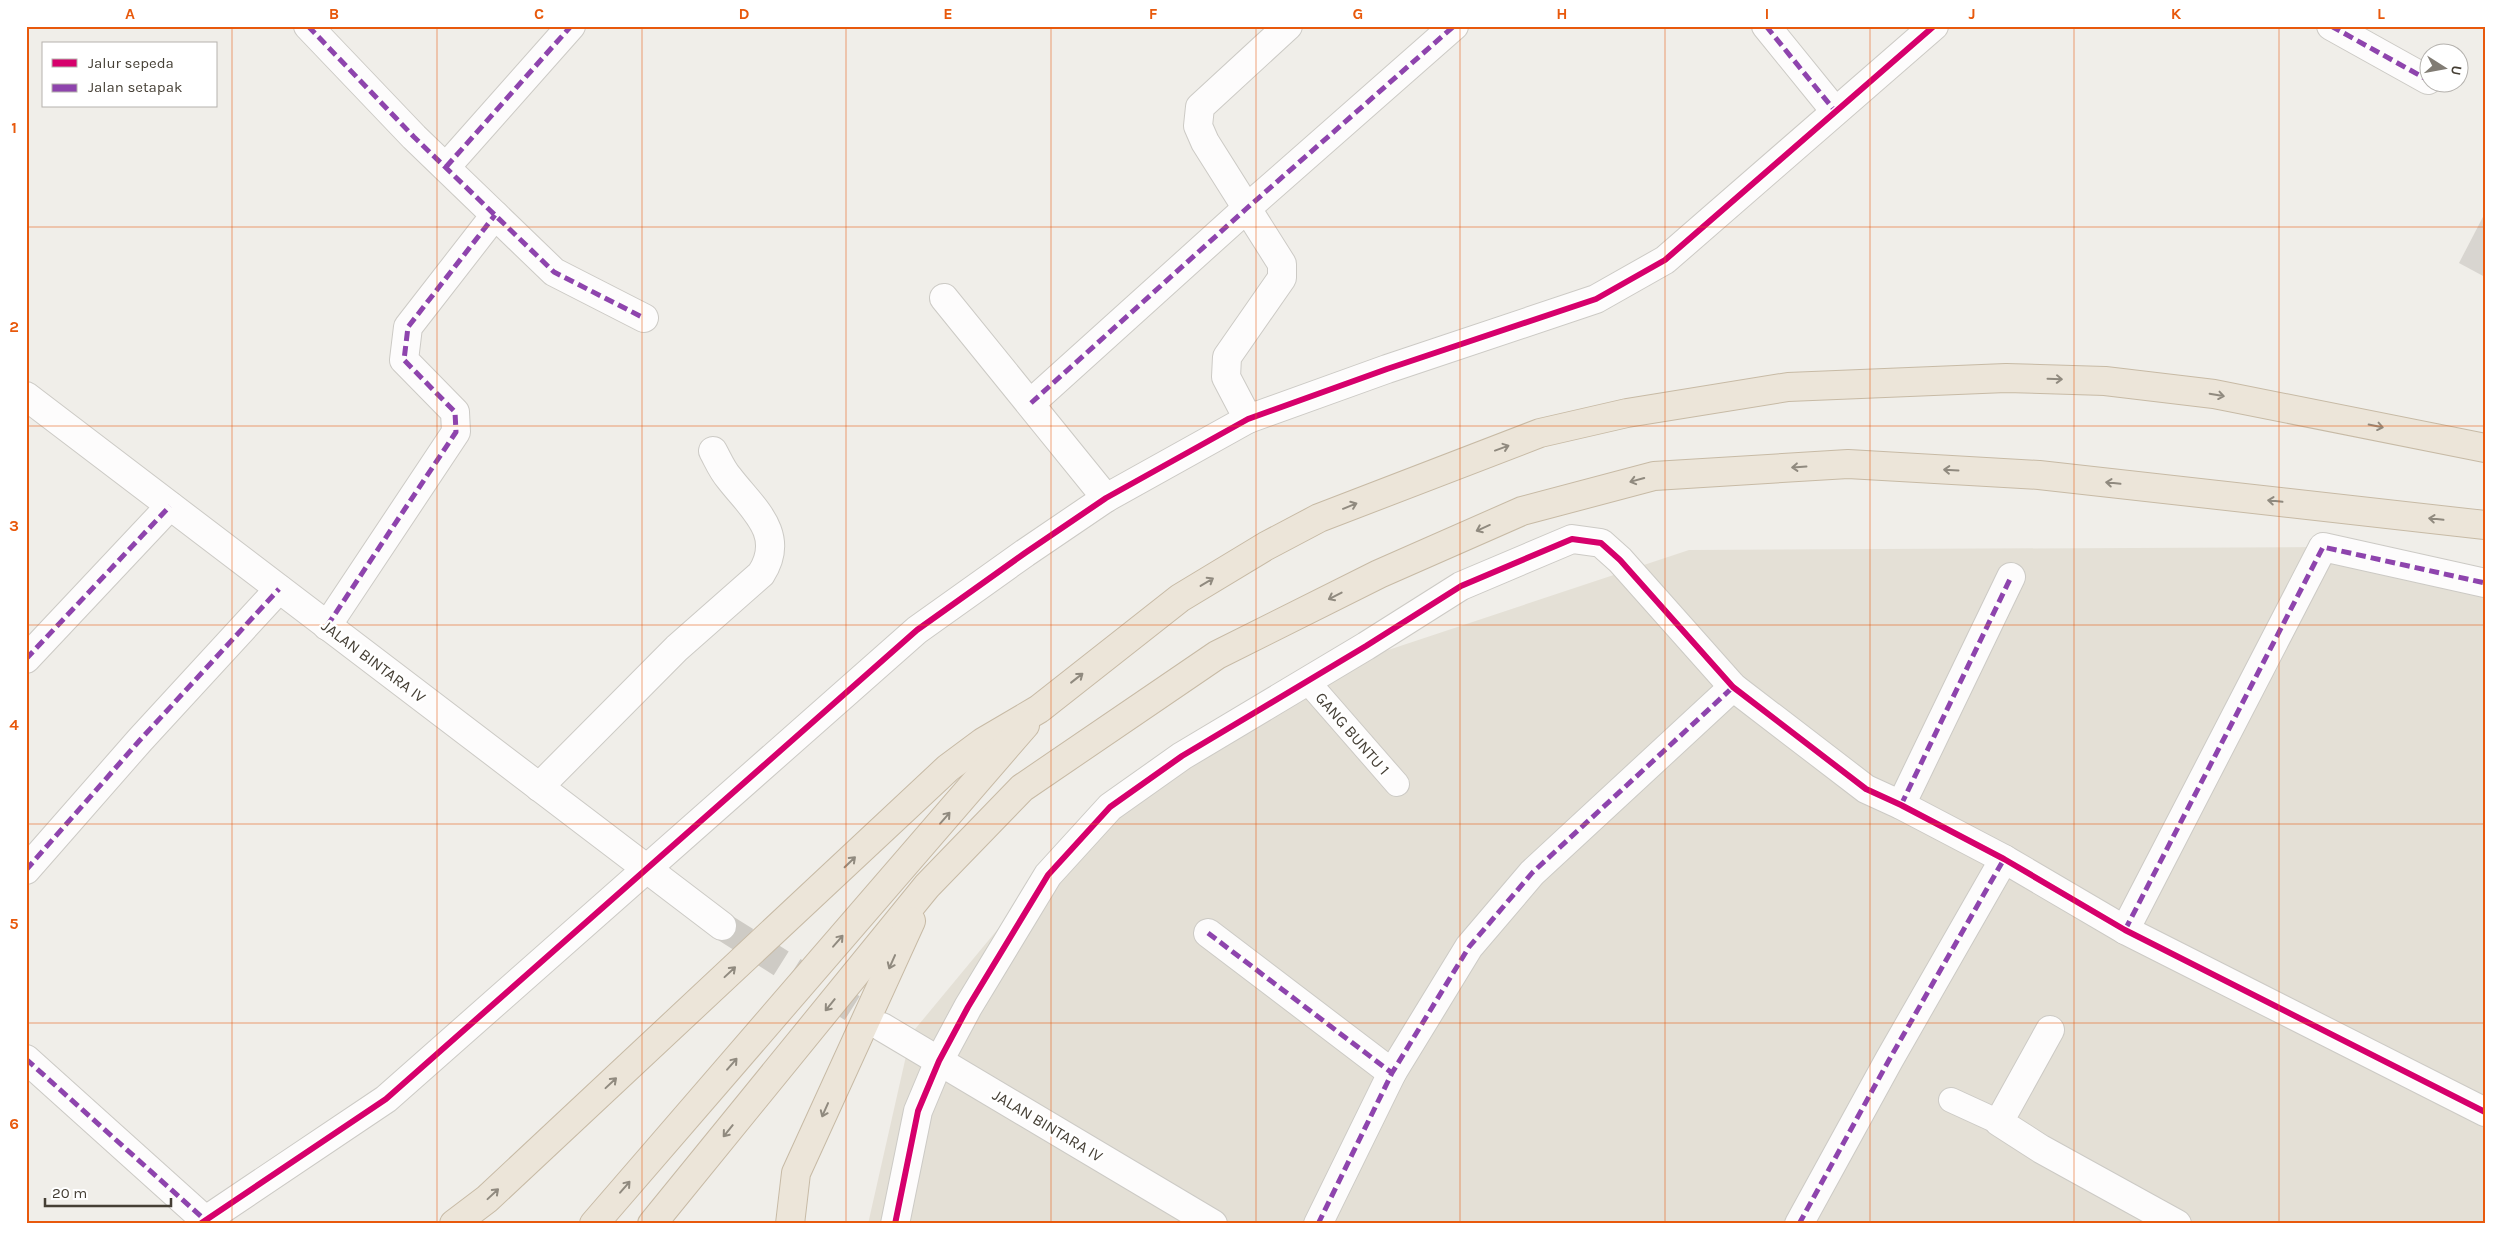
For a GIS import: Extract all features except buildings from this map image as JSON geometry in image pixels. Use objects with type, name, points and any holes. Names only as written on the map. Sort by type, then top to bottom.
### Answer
[{"type":"highway","points":[[454,1224],[487,1200],[948,768],[983,742],[1039,709],[1180,598],[1266,546],[1319,518],[1540,434],[1627,412],[1788,388],[2006,378],[2105,381],[2214,394],[2485,448]]},
{"type":"highway","points":[[652,1224],[927,886],[1022,788],[1217,655],[1380,574],[1522,511],[1654,476],[1848,464],[2039,475],[2485,525]]},
{"type":"highway","points":[[594,1224],[1039,709]]},
{"type":"highway","points":[[790,1224],[796,1173],[927,886]]},
{"type":"street","points":[[308,26],[446,167],[554,272],[644,318]]},
{"type":"street","points":[[446,167],[571,26]]},
{"type":"street","points":[[1248,419],[1226,377],[1227,357],[1282,278],[1282,264],[1205,142],[1198,126],[1200,107],[1288,26]]},
{"type":"street","points":[[1031,403],[1246,209],[1454,26]]},
{"type":"street","points":[[1766,26],[1835,111]]},
{"type":"street","points":[[26,1059],[203,1222],[386,1099],[918,630],[1106,498],[1248,419],[1387,369],[1596,299],[1665,260],[1934,26]]},
{"type":"street","points":[[2331,26],[2418,75]]},
{"type":"street","points":[[328,626],[456,432],[455,412],[404,360],[408,327],[495,215]]},
{"type":"street","points":[[944,298],[1031,403],[1106,498]]},
{"type":"street","name":"JALAN BINTARA IV","points":[[26,396],[722,926]]},
{"type":"street","points":[[539,787],[677,648],[761,574],[766,566],[772,543],[766,523],[727,475],[713,451]]},
{"type":"street","points":[[26,659],[170,506]]},
{"type":"street","points":[[895,1224],[918,1111],[939,1061],[968,1007],[1048,875],[1110,807],[1182,756],[1308,682],[1461,586],[1572,539],[1602,543],[1620,560],[1733,687],[1866,789],[1901,805],[2004,859],[2125,930],[2485,1112]]},
{"type":"street","points":[[2125,930],[2323,547],[2485,583]]},
{"type":"street","points":[[1901,805],[2011,577]]},
{"type":"street","points":[[26,870],[140,740],[279,589]]},
{"type":"street","points":[[1318,1224],[1392,1073],[1469,947],[1532,873],[1733,687]]},
{"type":"street","points":[[1799,1224],[1889,1060],[2004,859]]},
{"type":"street","points":[[1208,933],[1392,1073]]},
{"type":"street","name":"JALAN BINTARA IV","points":[[882,1027],[1212,1223]]},
{"type":"street","points":[[2050,1030],[1999,1122],[2041,1149],[2177,1224]]},
{"type":"lane","name":"GANG BUNTU 1","points":[[1308,682],[1397,784]]},
{"type":"lane","points":[[1951,1100],[1999,1122]]},
{"type":"shaded area","points":[[2323,547],[2485,585],[2485,1224],[868,1224],[911,1034],[1080,830],[1343,665],[1689,550]]},
{"type":"tunnel","points":[[722,926],[882,1027]]},
{"type":"marked path","points":[[308,26],[414,137],[554,272],[644,318]]},
{"type":"marked path","points":[[446,167],[571,26]]},
{"type":"marked path","points":[[1031,403],[1246,209],[1454,26]]},
{"type":"marked path","points":[[1766,26],[1835,111],[1838,108]]},
{"type":"marked path","points":[[2331,26],[2418,74]]},
{"type":"marked path","points":[[327,626],[456,432],[455,412],[404,360],[408,327],[495,215]]},
{"type":"marked path","points":[[26,659],[170,506]]},
{"type":"marked path","points":[[2125,930],[2323,547],[2485,583]]},
{"type":"marked path","points":[[1901,805],[2011,577]]},
{"type":"marked path","points":[[26,870],[140,740],[279,589]]},
{"type":"marked path","points":[[1318,1224],[1392,1073],[1469,947],[1532,873],[1733,687]]},
{"type":"marked path","points":[[1799,1224],[1889,1060],[2004,859]]},
{"type":"marked path","points":[[1208,933],[1392,1073]]},
{"type":"marked path","points":[[26,1059],[205,1220]]},
{"type":"cycle path","points":[[200,1224],[386,1099],[917,630],[1025,553],[1106,498],[1248,419],[1387,369],[1596,299],[1665,260],[1934,26]]},
{"type":"cycle path","points":[[895,1224],[918,1111],[939,1061],[968,1007],[1048,875],[1110,807],[1182,756],[1366,646],[1461,586],[1572,539],[1601,543],[1620,560],[1733,687],[1866,789],[1901,805],[2004,859],[2125,930],[2485,1112]]}]
